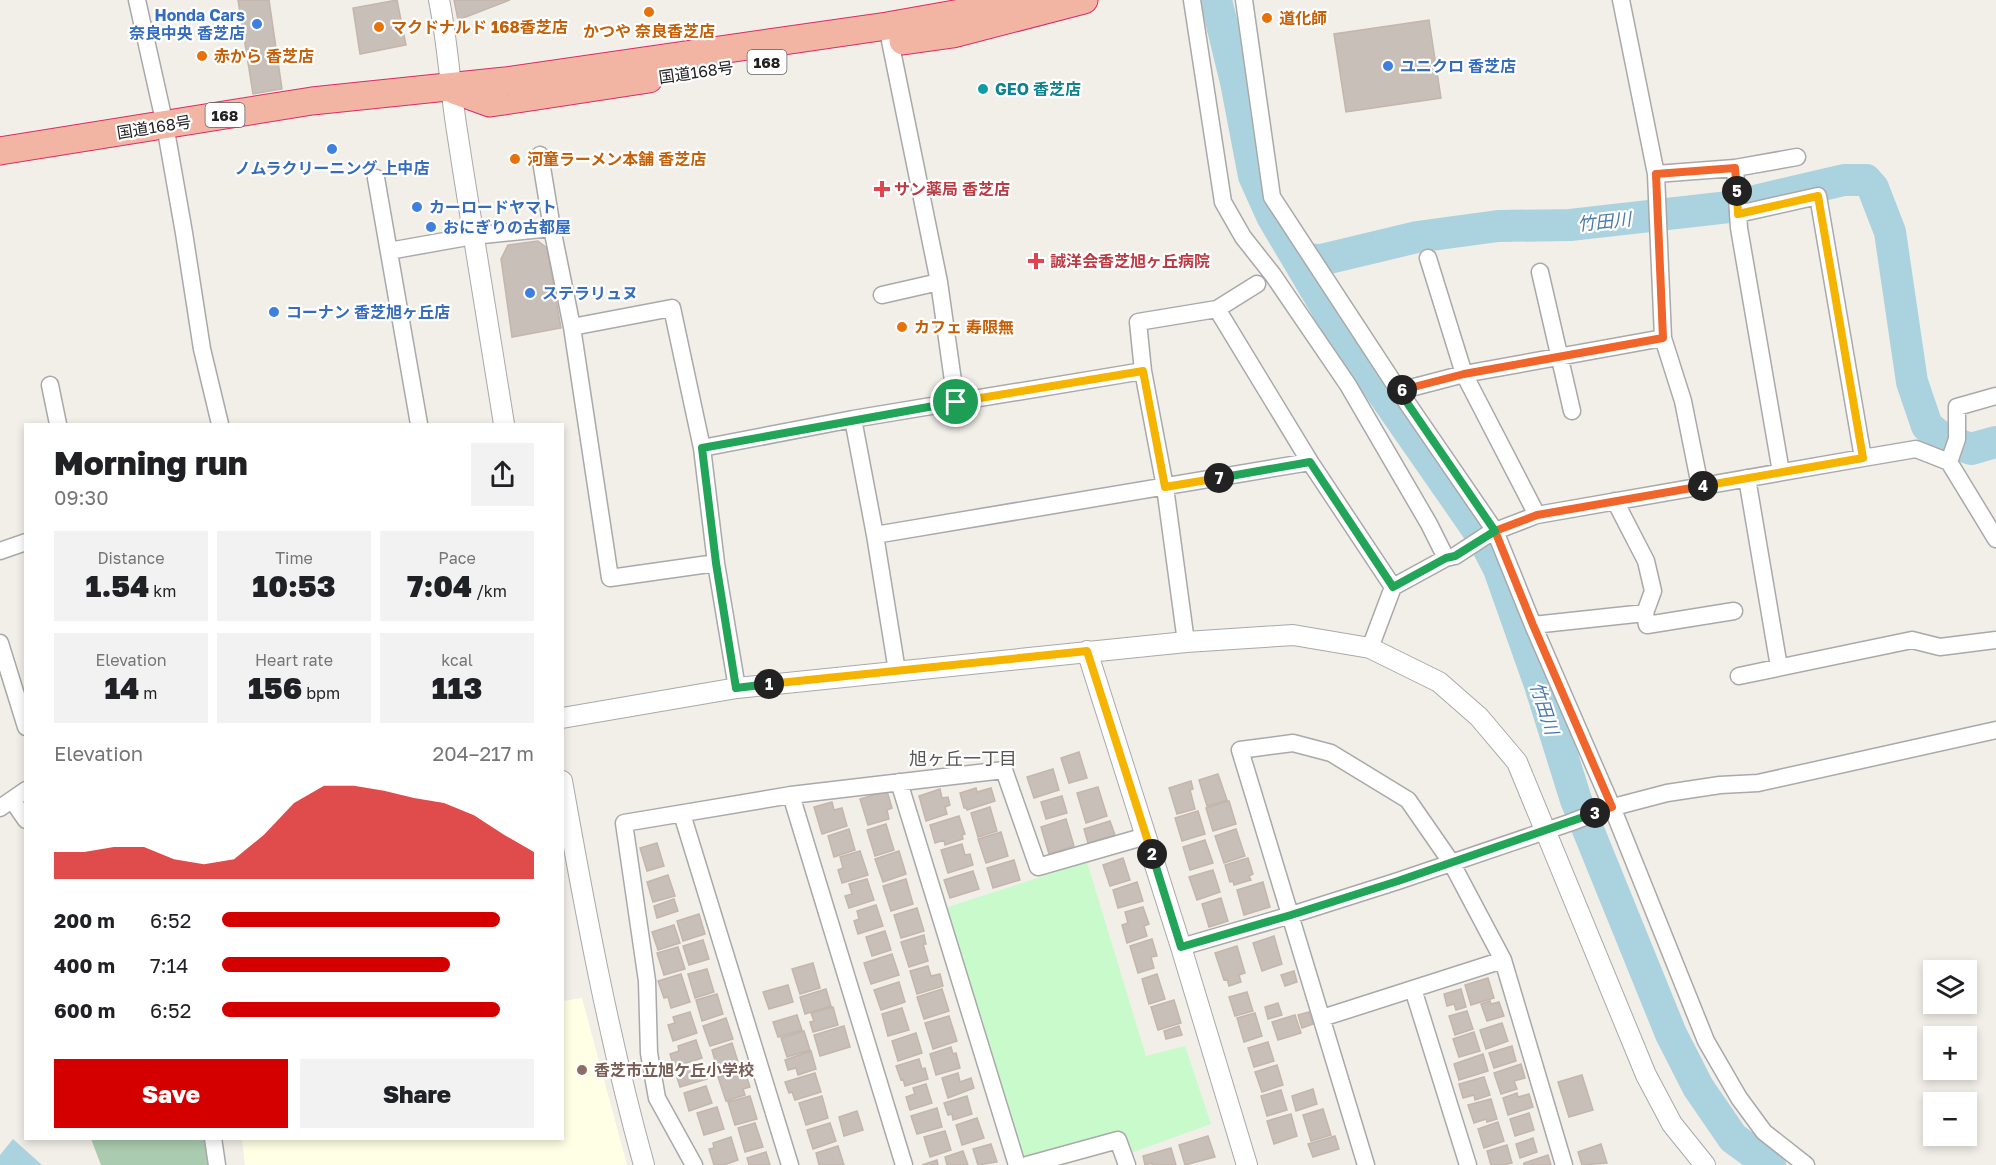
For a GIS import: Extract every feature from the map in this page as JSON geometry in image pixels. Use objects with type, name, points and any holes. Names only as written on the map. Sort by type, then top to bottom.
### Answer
[{"type":"highway","name":"国道168号","points":[[0,151],[312,101],[414,89],[450,88],[490,103],[889,35],[1034,0]]},
{"type":"highway","name":"国道168号","points":[[889,35],[953,34],[1084,0]]},
{"type":"street","points":[[137,0],[165,125],[201,349],[220,423]]},
{"type":"street","points":[[439,0],[449,56],[450,88],[504,423]]},
{"type":"street","points":[[1192,0],[1223,202],[1243,237],[1273,275],[1348,385],[1450,557]]},
{"type":"street","points":[[1244,0],[1272,197],[1492,532],[1706,1041],[1739,1098],[1764,1132],[1806,1165]]},
{"type":"street","points":[[1621,0],[1656,174],[1663,338],[1683,401],[1700,486]]},
{"type":"street","points":[[889,35],[939,282],[956,402]]},
{"type":"street","points":[[540,155],[572,327],[610,578],[716,563]]},
{"type":"street","points":[[1656,174],[1735,168],[1797,157]]},
{"type":"street","points":[[1735,168],[1739,228],[1781,472]]},
{"type":"street","points":[[376,178],[419,423]]},
{"type":"street","points":[[1738,214],[1818,196],[1863,458]]},
{"type":"street","points":[[389,251],[473,236],[552,228]]},
{"type":"street","points":[[1428,258],[1464,374],[1537,515]]},
{"type":"street","points":[[1540,272],[1572,411]]},
{"type":"street","points":[[882,295],[939,282]]},
{"type":"street","points":[[1186,642],[1165,487],[1143,371],[1138,322],[1217,309],[1257,284]]},
{"type":"street","points":[[572,327],[672,308],[702,448],[716,563],[736,688]]},
{"type":"street","points":[[1217,309],[1310,462],[1393,587]]},
{"type":"street","points":[[1399,391],[1464,374],[1663,338]]},
{"type":"street","points":[[702,448],[853,419],[1143,371]]},
{"type":"street","points":[[51,385],[58,423]]},
{"type":"street","points":[[1949,462],[1957,439],[1957,407],[1996,396]]},
{"type":"street","points":[[853,419],[876,535],[897,671]]},
{"type":"street","points":[[1370,648],[1393,587],[1492,532],[1537,515],[1700,486],[1916,449],[1949,462],[1996,539]]},
{"type":"street","points":[[876,535],[1310,462]]},
{"type":"street","points":[[1747,478],[1779,668]]},
{"type":"street","points":[[1615,501],[1646,561],[1653,591],[1645,613],[1647,625],[1734,611]]},
{"type":"street","points":[[0,551],[24,543]]},
{"type":"street","points":[[1533,625],[1645,613]]},
{"type":"street","points":[[564,718],[736,688],[1186,642],[1293,635],[1370,648],[1439,682],[1479,717],[1516,762],[1646,1076],[1672,1124],[1705,1165]]},
{"type":"street","points":[[1739,676],[1912,640],[1940,647],[1996,640]]},
{"type":"street","points":[[0,643],[24,721]]},
{"type":"street","points":[[1087,651],[1247,1165]]},
{"type":"street","points":[[1181,947],[1291,915],[1609,808],[1667,793],[1720,785],[1758,783],[1996,730]]},
{"type":"street","points":[[1366,1165],[1240,750],[1293,743],[1331,753],[1408,800],[1451,862],[1503,960],[1564,1165]]},
{"type":"street","points":[[694,1165],[657,1098],[649,1053],[647,981],[624,823],[791,795],[1004,770],[1038,867],[1146,836]]},
{"type":"street","points":[[898,782],[1017,1165]]},
{"type":"street","points":[[24,791],[6,804],[24,818]]},
{"type":"street","points":[[564,792],[588,927],[644,1165]]},
{"type":"street","points":[[791,795],[904,1165]]},
{"type":"street","points":[[682,814],[790,1165]]},
{"type":"street","points":[[1322,1018],[1503,960]]},
{"type":"street","points":[[1413,989],[1468,1165]]},
{"type":"street","points":[[213,1140],[217,1165]]},
{"type":"street","points":[[1027,1165],[1118,1140],[1126,1165]]},
{"type":"shaded area","name":"香芝市立旭ケ丘小学校","points":[[582,998],[627,1165],[245,1165],[242,1140],[564,1140],[564,1001]]},
{"type":"shaded area","points":[[91,1140],[219,1140],[222,1165],[101,1165]]},
{"type":"green space","points":[[1087,862],[1146,1056],[1185,1046],[1211,1124],[1128,1154],[1119,1134],[1020,1164],[942,909]]},
{"type":"water","points":[[13,1139],[42,1165],[0,1165],[0,1155]]},
{"type":"building","name":"Honda Cars 奈良中央 香芝店","points":[[238,0],[269,0],[282,89],[253,94]]},
{"type":"building","name":"マクドナルド 168香芝店","points":[[397,0],[406,45],[360,54],[353,8]]},
{"type":"building","points":[[454,0],[510,0],[458,20]]},
{"type":"building","name":"ユニクロ 香芝店","points":[[1429,20],[1441,98],[1346,112],[1334,34]]},
{"type":"building","name":"ステラリュヌ","points":[[538,241],[547,248],[561,328],[512,337],[501,259],[508,245]]},
{"type":"building","points":[[1079,752],[1087,778],[1069,783],[1061,758]]},
{"type":"building","points":[[1053,769],[1059,790],[1034,798],[1027,777]]},
{"type":"building","points":[[1218,774],[1227,800],[1207,806],[1199,780]]},
{"type":"building","points":[[1191,781],[1193,789],[1190,790],[1195,809],[1177,814],[1169,788]]},
{"type":"building","points":[[1098,787],[1107,816],[1086,823],[1077,793]]},
{"type":"building","points":[[976,788],[977,792],[991,788],[995,801],[967,810],[964,808],[960,793]]},
{"type":"building","points":[[940,789],[942,798],[948,797],[950,805],[945,807],[947,814],[926,821],[919,796]]},
{"type":"building","points":[[887,791],[892,808],[887,810],[889,819],[868,825],[860,799]]},
{"type":"building","points":[[1062,796],[1067,813],[1046,819],[1041,802]]},
{"type":"building","points":[[1229,801],[1236,824],[1213,831],[1206,808]]},
{"type":"building","points":[[832,802],[834,810],[842,808],[847,826],[822,834],[814,807]]},
{"type":"building","points":[[990,807],[997,831],[978,837],[971,813]]},
{"type":"building","points":[[1198,811],[1205,834],[1182,841],[1175,818]]},
{"type":"building","points":[[959,816],[965,834],[962,835],[963,839],[945,845],[944,840],[935,843],[930,825]]},
{"type":"building","points":[[1066,819],[1074,846],[1049,854],[1041,827]]},
{"type":"building","points":[[1110,821],[1115,835],[1088,843],[1084,829]]},
{"type":"building","points":[[886,824],[894,850],[875,856],[867,830]]},
{"type":"building","points":[[849,829],[855,850],[834,857],[828,836]]},
{"type":"building","points":[[1236,829],[1245,856],[1224,863],[1215,836]]},
{"type":"building","points":[[1001,832],[1008,856],[986,863],[978,839]]},
{"type":"building","points":[[1205,840],[1213,863],[1190,870],[1183,847]]},
{"type":"building","points":[[657,843],[664,866],[647,871],[640,848]]},
{"type":"building","points":[[962,844],[965,855],[970,854],[973,865],[948,873],[941,850]]},
{"type":"building","points":[[860,851],[868,875],[842,883],[838,870],[843,868],[840,857]]},
{"type":"building","points":[[899,851],[906,874],[883,882],[875,859]]},
{"type":"building","points":[[1123,858],[1130,880],[1110,886],[1103,865]]},
{"type":"building","points":[[1248,858],[1253,874],[1249,876],[1251,880],[1234,885],[1233,881],[1230,882],[1225,865]]},
{"type":"building","points":[[1014,860],[1020,880],[993,888],[987,868]]},
{"type":"building","points":[[1213,870],[1220,892],[1197,900],[1189,877]]},
{"type":"building","points":[[973,871],[979,889],[950,898],[944,880]]},
{"type":"building","points":[[668,875],[675,896],[653,902],[647,882]]},
{"type":"building","points":[[867,879],[874,900],[849,908],[845,896],[852,894],[849,884]]},
{"type":"building","points":[[906,879],[913,904],[891,911],[883,886]]},
{"type":"building","points":[[1137,882],[1143,901],[1118,908],[1113,890]]},
{"type":"building","points":[[1263,882],[1270,907],[1244,915],[1237,890]]},
{"type":"building","points":[[1221,898],[1228,921],[1209,927],[1202,904]]},
{"type":"building","points":[[674,899],[678,911],[657,918],[654,906]]},
{"type":"building","points":[[876,905],[883,926],[858,934],[854,921],[859,919],[857,911]]},
{"type":"building","points":[[1143,907],[1149,924],[1144,926],[1147,936],[1127,943],[1122,925],[1128,923],[1125,912]]},
{"type":"building","points":[[917,908],[924,931],[901,938],[894,915]]},
{"type":"building","points":[[699,914],[705,934],[683,941],[677,921]]},
{"type":"building","points":[[674,925],[680,943],[658,950],[652,932]]},
{"type":"building","points":[[885,931],[891,950],[872,956],[866,937]]},
{"type":"building","points":[[924,935],[926,944],[923,944],[928,961],[909,967],[901,942]]},
{"type":"building","points":[[1274,936],[1282,964],[1262,971],[1253,943]]},
{"type":"building","points":[[1152,939],[1157,956],[1151,957],[1154,968],[1138,973],[1130,946]]},
{"type":"building","points":[[703,940],[709,959],[689,965],[683,946]]},
{"type":"building","points":[[1237,946],[1245,973],[1239,975],[1241,982],[1229,986],[1227,979],[1224,980],[1215,953]]},
{"type":"building","points":[[678,947],[685,969],[664,975],[657,953]]},
{"type":"building","points":[[892,954],[899,975],[871,984],[864,963]]},
{"type":"building","points":[[813,963],[820,988],[800,994],[792,969]]},
{"type":"building","points":[[928,966],[931,976],[940,974],[943,986],[917,994],[910,971]]},
{"type":"building","points":[[707,969],[714,992],[695,998],[688,974]]},
{"type":"building","points":[[1294,971],[1297,982],[1285,986],[1281,975]]},
{"type":"building","points":[[681,974],[690,1002],[671,1008],[668,997],[664,998],[658,981]]},
{"type":"building","points":[[1157,974],[1165,999],[1149,1004],[1142,979]]},
{"type":"building","points":[[1488,978],[1494,998],[1471,1005],[1465,985]]},
{"type":"building","points":[[899,982],[905,1002],[881,1010],[874,990]]},
{"type":"building","points":[[788,985],[793,1002],[769,1009],[763,992]]},
{"type":"building","points":[[826,989],[831,1006],[805,1014],[800,997]]},
{"type":"building","points":[[942,989],[949,1011],[924,1019],[917,997]]},
{"type":"building","points":[[1461,989],[1466,1007],[1456,1010],[1454,1004],[1447,1006],[1444,994]]},
{"type":"building","points":[[1247,992],[1253,1011],[1235,1016],[1229,997]]},
{"type":"building","points":[[717,994],[723,1014],[702,1021],[696,1000]]},
{"type":"building","points":[[1174,1000],[1181,1023],[1158,1030],[1151,1007]]},
{"type":"building","points":[[1490,1001],[1491,1004],[1499,1002],[1504,1016],[1487,1021],[1481,1004]]},
{"type":"building","points":[[1278,1003],[1282,1015],[1268,1019],[1265,1007]]},
{"type":"building","points":[[833,1007],[838,1025],[813,1032],[810,1022],[814,1021],[811,1013]]},
{"type":"building","points":[[902,1008],[909,1030],[888,1036],[882,1014]]},
{"type":"building","points":[[1467,1011],[1473,1029],[1455,1035],[1449,1016]]},
{"type":"building","points":[[690,1012],[697,1033],[673,1041],[668,1025],[675,1023],[673,1017]]},
{"type":"building","points":[[1309,1012],[1313,1024],[1302,1028],[1298,1015]]},
{"type":"building","points":[[1255,1013],[1262,1036],[1244,1042],[1237,1018]]},
{"type":"building","points":[[797,1015],[802,1030],[778,1037],[773,1022]]},
{"type":"building","points":[[1295,1015],[1301,1033],[1278,1040],[1272,1022]]},
{"type":"building","points":[[949,1016],[957,1041],[933,1049],[925,1023]]},
{"type":"building","points":[[726,1018],[733,1039],[710,1046],[703,1026]]},
{"type":"building","points":[[1502,1023],[1508,1041],[1486,1049],[1480,1030]]},
{"type":"building","points":[[844,1026],[850,1047],[820,1056],[814,1035]]},
{"type":"building","points":[[1179,1026],[1182,1035],[1166,1039],[1164,1031]]},
{"type":"building","points":[[804,1031],[810,1050],[787,1057],[781,1038]]},
{"type":"building","points":[[1474,1032],[1480,1051],[1459,1057],[1453,1039]]},
{"type":"building","points":[[916,1033],[922,1053],[898,1061],[892,1041]]},
{"type":"building","points":[[696,1040],[702,1058],[674,1067],[670,1054],[679,1051],[678,1046]]},
{"type":"building","points":[[1268,1042],[1274,1061],[1254,1067],[1248,1048]]},
{"type":"building","points":[[732,1043],[740,1068],[719,1075],[712,1050]]},
{"type":"building","points":[[1512,1046],[1516,1061],[1494,1068],[1489,1053]]},
{"type":"building","points":[[951,1047],[953,1054],[956,1053],[960,1068],[936,1075],[930,1054]]},
{"type":"building","points":[[811,1051],[816,1069],[798,1075],[796,1068],[788,1070],[785,1060]]},
{"type":"building","points":[[1483,1054],[1488,1071],[1459,1080],[1454,1064]]},
{"type":"building","points":[[919,1059],[928,1079],[905,1086],[896,1066]]},
{"type":"building","points":[[702,1062],[707,1079],[680,1087],[675,1071]]},
{"type":"building","points":[[1521,1064],[1525,1078],[1514,1081],[1517,1089],[1501,1094],[1494,1073]]},
{"type":"building","points":[[1277,1065],[1283,1085],[1262,1092],[1255,1072]]},
{"type":"building","points":[[744,1069],[750,1087],[743,1089],[745,1095],[726,1101],[718,1077]]},
{"type":"building","points":[[815,1073],[821,1092],[795,1100],[792,1092],[789,1093],[785,1082]]},
{"type":"building","points":[[958,1073],[960,1082],[971,1078],[974,1088],[948,1098],[942,1078]]},
{"type":"building","points":[[1582,1075],[1593,1110],[1569,1117],[1558,1082]]},
{"type":"building","points":[[1484,1077],[1490,1095],[1475,1100],[1474,1095],[1463,1098],[1459,1084]]},
{"type":"building","points":[[926,1084],[932,1103],[910,1110],[906,1097],[915,1094],[913,1088]]},
{"type":"building","points":[[706,1086],[712,1103],[689,1111],[684,1093]]},
{"type":"building","points":[[1313,1089],[1317,1104],[1296,1111],[1292,1096]]},
{"type":"building","points":[[1281,1090],[1287,1110],[1267,1116],[1261,1096]]},
{"type":"building","points":[[1517,1093],[1518,1097],[1529,1094],[1533,1107],[1508,1115],[1503,1098]]},
{"type":"building","points":[[750,1096],[757,1119],[735,1125],[728,1102]]},
{"type":"building","points":[[822,1096],[828,1118],[806,1125],[799,1103]]},
{"type":"building","points":[[967,1096],[972,1114],[953,1120],[952,1114],[948,1115],[944,1103]]},
{"type":"building","points":[[1491,1099],[1497,1119],[1487,1122],[1486,1119],[1474,1123],[1468,1105]]},
{"type":"building","points":[[717,1107],[724,1129],[704,1135],[697,1113]]},
{"type":"building","points":[[937,1108],[942,1127],[917,1134],[911,1116]]},
{"type":"building","points":[[1323,1109],[1331,1135],[1311,1141],[1303,1115]]},
{"type":"building","points":[[857,1111],[863,1130],[844,1136],[839,1117]]},
{"type":"building","points":[[1529,1113],[1534,1130],[1515,1136],[1510,1119]]},
{"type":"building","points":[[1291,1114],[1297,1136],[1274,1144],[1267,1121]]},
{"type":"building","points":[[977,1118],[984,1138],[962,1145],[956,1125]]},
{"type":"building","points":[[1498,1122],[1504,1141],[1484,1148],[1478,1129]]},
{"type":"building","points":[[755,1123],[763,1147],[745,1152],[738,1128]]},
{"type":"building","points":[[830,1123],[836,1141],[813,1149],[807,1130]]},
{"type":"building","points":[[945,1131],[951,1150],[930,1157],[924,1137]]},
{"type":"building","points":[[1208,1136],[1215,1157],[1185,1165],[1179,1145]]},
{"type":"building","points":[[1335,1136],[1339,1149],[1313,1157],[1308,1144]]},
{"type":"building","points":[[731,1137],[738,1160],[724,1165],[714,1165],[709,1149],[714,1148],[713,1143]]},
{"type":"building","points":[[1533,1138],[1537,1152],[1520,1158],[1516,1144]]},
{"type":"building","points":[[991,1144],[997,1162],[978,1165],[973,1149]]},
{"type":"building","points":[[1601,1144],[1607,1163],[1582,1165],[1578,1152]]},
{"type":"building","points":[[1507,1145],[1512,1163],[1491,1165],[1487,1151]]},
{"type":"building","points":[[838,1146],[844,1165],[819,1165],[816,1153]]},
{"type":"building","points":[[1171,1148],[1176,1165],[1152,1165],[1152,1163],[1145,1165],[1143,1156]]},
{"type":"building","points":[[963,1151],[968,1165],[947,1165],[945,1157]]},
{"type":"building","points":[[766,1152],[770,1165],[749,1165],[747,1158]]},
{"type":"building","points":[[1548,1155],[1551,1165],[1524,1165],[1524,1163]]},
{"type":"building","points":[[937,1160],[938,1165],[922,1165]]},
{"type":"waterway","name":"竹田川","points":[[1216,0],[1236,82],[1254,176],[1272,216],[1343,336],[1482,536],[1499,569],[1540,685],[1576,800],[1671,1034],[1698,1087],[1733,1138],[1770,1165]]},
{"type":"waterway","name":"竹田川","points":[[1298,259],[1321,260],[1417,237],[1498,226],[1570,225],[1729,207],[1844,180],[1866,180],[1873,188],[1890,232],[1912,382],[1927,426],[1943,439],[1971,449],[1996,442]]},
{"type":"place","name":"かつや 奈良香芝店","points":[[649,12]]},
{"type":"place","name":"道化師","points":[[1267,18]]},
{"type":"place","name":"Honda Cars 奈良中央 香芝店","points":[[257,24]]},
{"type":"place","name":"マクドナルド 168香芝店","points":[[379,27]]},
{"type":"place","name":"赤から 香芝店","points":[[202,56]]},
{"type":"place","name":"ユニクロ 香芝店","points":[[1388,66]]},
{"type":"place","name":"GEO 香芝店","points":[[983,89]]},
{"type":"place","name":"ノムラクリーニング 上中店","points":[[332,149]]},
{"type":"place","name":"河童ラーメン本舗 香芝店","points":[[515,159]]},
{"type":"place","name":"サン薬局 香芝店","points":[[882,189]]},
{"type":"place","name":"カーロードヤマト","points":[[417,207]]},
{"type":"place","name":"おにぎりの古都屋","points":[[431,227]]},
{"type":"place","name":"誠洋会香芝旭ヶ丘病院","points":[[1036,261]]},
{"type":"place","name":"ステラリュヌ","points":[[530,293]]},
{"type":"place","name":"コーナン 香芝旭ヶ丘店","points":[[274,312]]},
{"type":"place","name":"カフェ 寿限無","points":[[902,327]]},
{"type":"place","name":"香芝市立旭ケ丘小学校","points":[[582,1070]]},
{"type":"district","name":"旭ヶ丘一丁目","points":[[963,758]]},
{"type":"route","points":[[956,402],[702,448],[716,563],[736,688],[1087,651],[1181,947],[1398,881],[1612,807],[1495,531],[1537,515],[1863,458],[1818,196],[1738,214],[1735,168],[1656,174],[1663,338],[1464,374],[1399,391],[1495,531],[1455,556],[1446,558],[1393,587],[1310,462],[1165,487],[1143,371],[956,402]]}]
